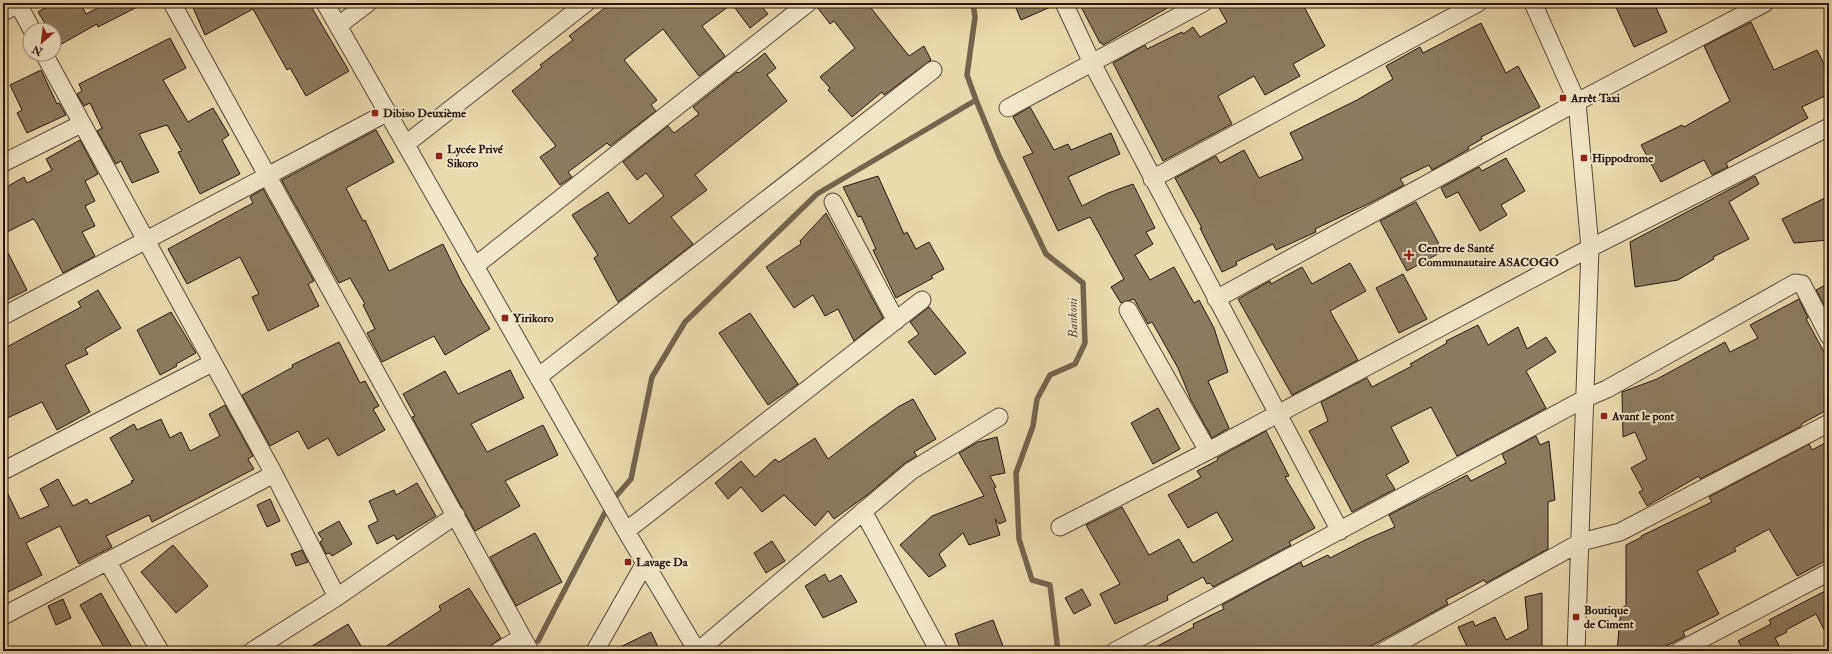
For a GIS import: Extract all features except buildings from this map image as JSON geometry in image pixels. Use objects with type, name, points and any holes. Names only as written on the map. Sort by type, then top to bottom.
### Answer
[{"type":"street","points":[[172,3],[526,644],[499,651]]},
{"type":"street","points":[[326,3],[644,563],[697,651],[911,471],[999,417]]},
{"type":"street","points":[[338,26],[368,3]]},
{"type":"street","points":[[406,144],[586,3]]},
{"type":"street","points":[[475,266],[808,3]]},
{"type":"street","points":[[1064,3],[1092,63],[1152,178],[1340,531]]},
{"type":"street","points":[[1008,108],[1203,3]]},
{"type":"street","points":[[1152,178],[1478,3]]},
{"type":"street","points":[[1533,3],[1577,102],[1590,248],[1582,542],[1576,651]]},
{"type":"street","points":[[1216,300],[1577,102],[1765,3]]},
{"type":"street","points":[[3,12],[20,4],[28,22]]},
{"type":"street","points":[[48,62],[274,474],[337,597]]},
{"type":"street","points":[[538,376],[933,70]]},
{"type":"street","points":[[3,316],[388,112]]},
{"type":"street","points":[[3,163],[81,124]]},
{"type":"street","points":[[1060,527],[1208,451],[1590,248],[1829,127]]},
{"type":"street","points":[[833,202],[896,321]]},
{"type":"street","points":[[1115,651],[1586,398],[1607,389],[1795,283],[1802,284],[1829,336]]},
{"type":"street","points":[[626,531],[922,300]]},
{"type":"street","points":[[1128,310],[1208,451]]},
{"type":"street","points":[[3,471],[212,363]]},
{"type":"street","points":[[1384,651],[1582,542],[1620,532],[1829,423]]},
{"type":"street","points":[[3,616],[274,474]]},
{"type":"street","points":[[863,511],[939,651]]},
{"type":"street","points":[[252,651],[337,597],[456,515]]},
{"type":"street","points":[[107,561],[160,651]]},
{"type":"street","points":[[595,651],[644,563]]},
{"type":"street","points":[[1679,651],[1829,572]]},
{"type":"waterway","name":"Bankoni","points":[[973,3],[975,17],[967,75],[976,100],[999,156],[1046,254],[1083,283],[1085,343],[1075,364],[1050,375],[1037,399],[1033,426],[1016,473],[1019,539],[1032,580],[1050,585],[1058,651]]},
{"type":"waterway","points":[[538,641],[610,503],[631,479],[652,377],[685,322],[817,194],[976,100]]},
{"type":"place","name":"Arrêt Taxi","points":[[1563,98]]},
{"type":"place","name":"Dibiso Deuxième","points":[[375,113]]},
{"type":"place","name":"Lycée Privé Sikoro","points":[[439,156]]},
{"type":"place","name":"Hippodrome","points":[[1584,158]]},
{"type":"place","name":"Centre de Santé Communautaire ASACOGO","points":[[1409,255]]},
{"type":"place","name":"Yirikoro","points":[[505,318]]},
{"type":"place","name":"Avant le pont","points":[[1604,416]]},
{"type":"place","name":"Lavage Da","points":[[628,562]]},
{"type":"place","name":"Boutique de Ciment","points":[[1576,617]]}]
